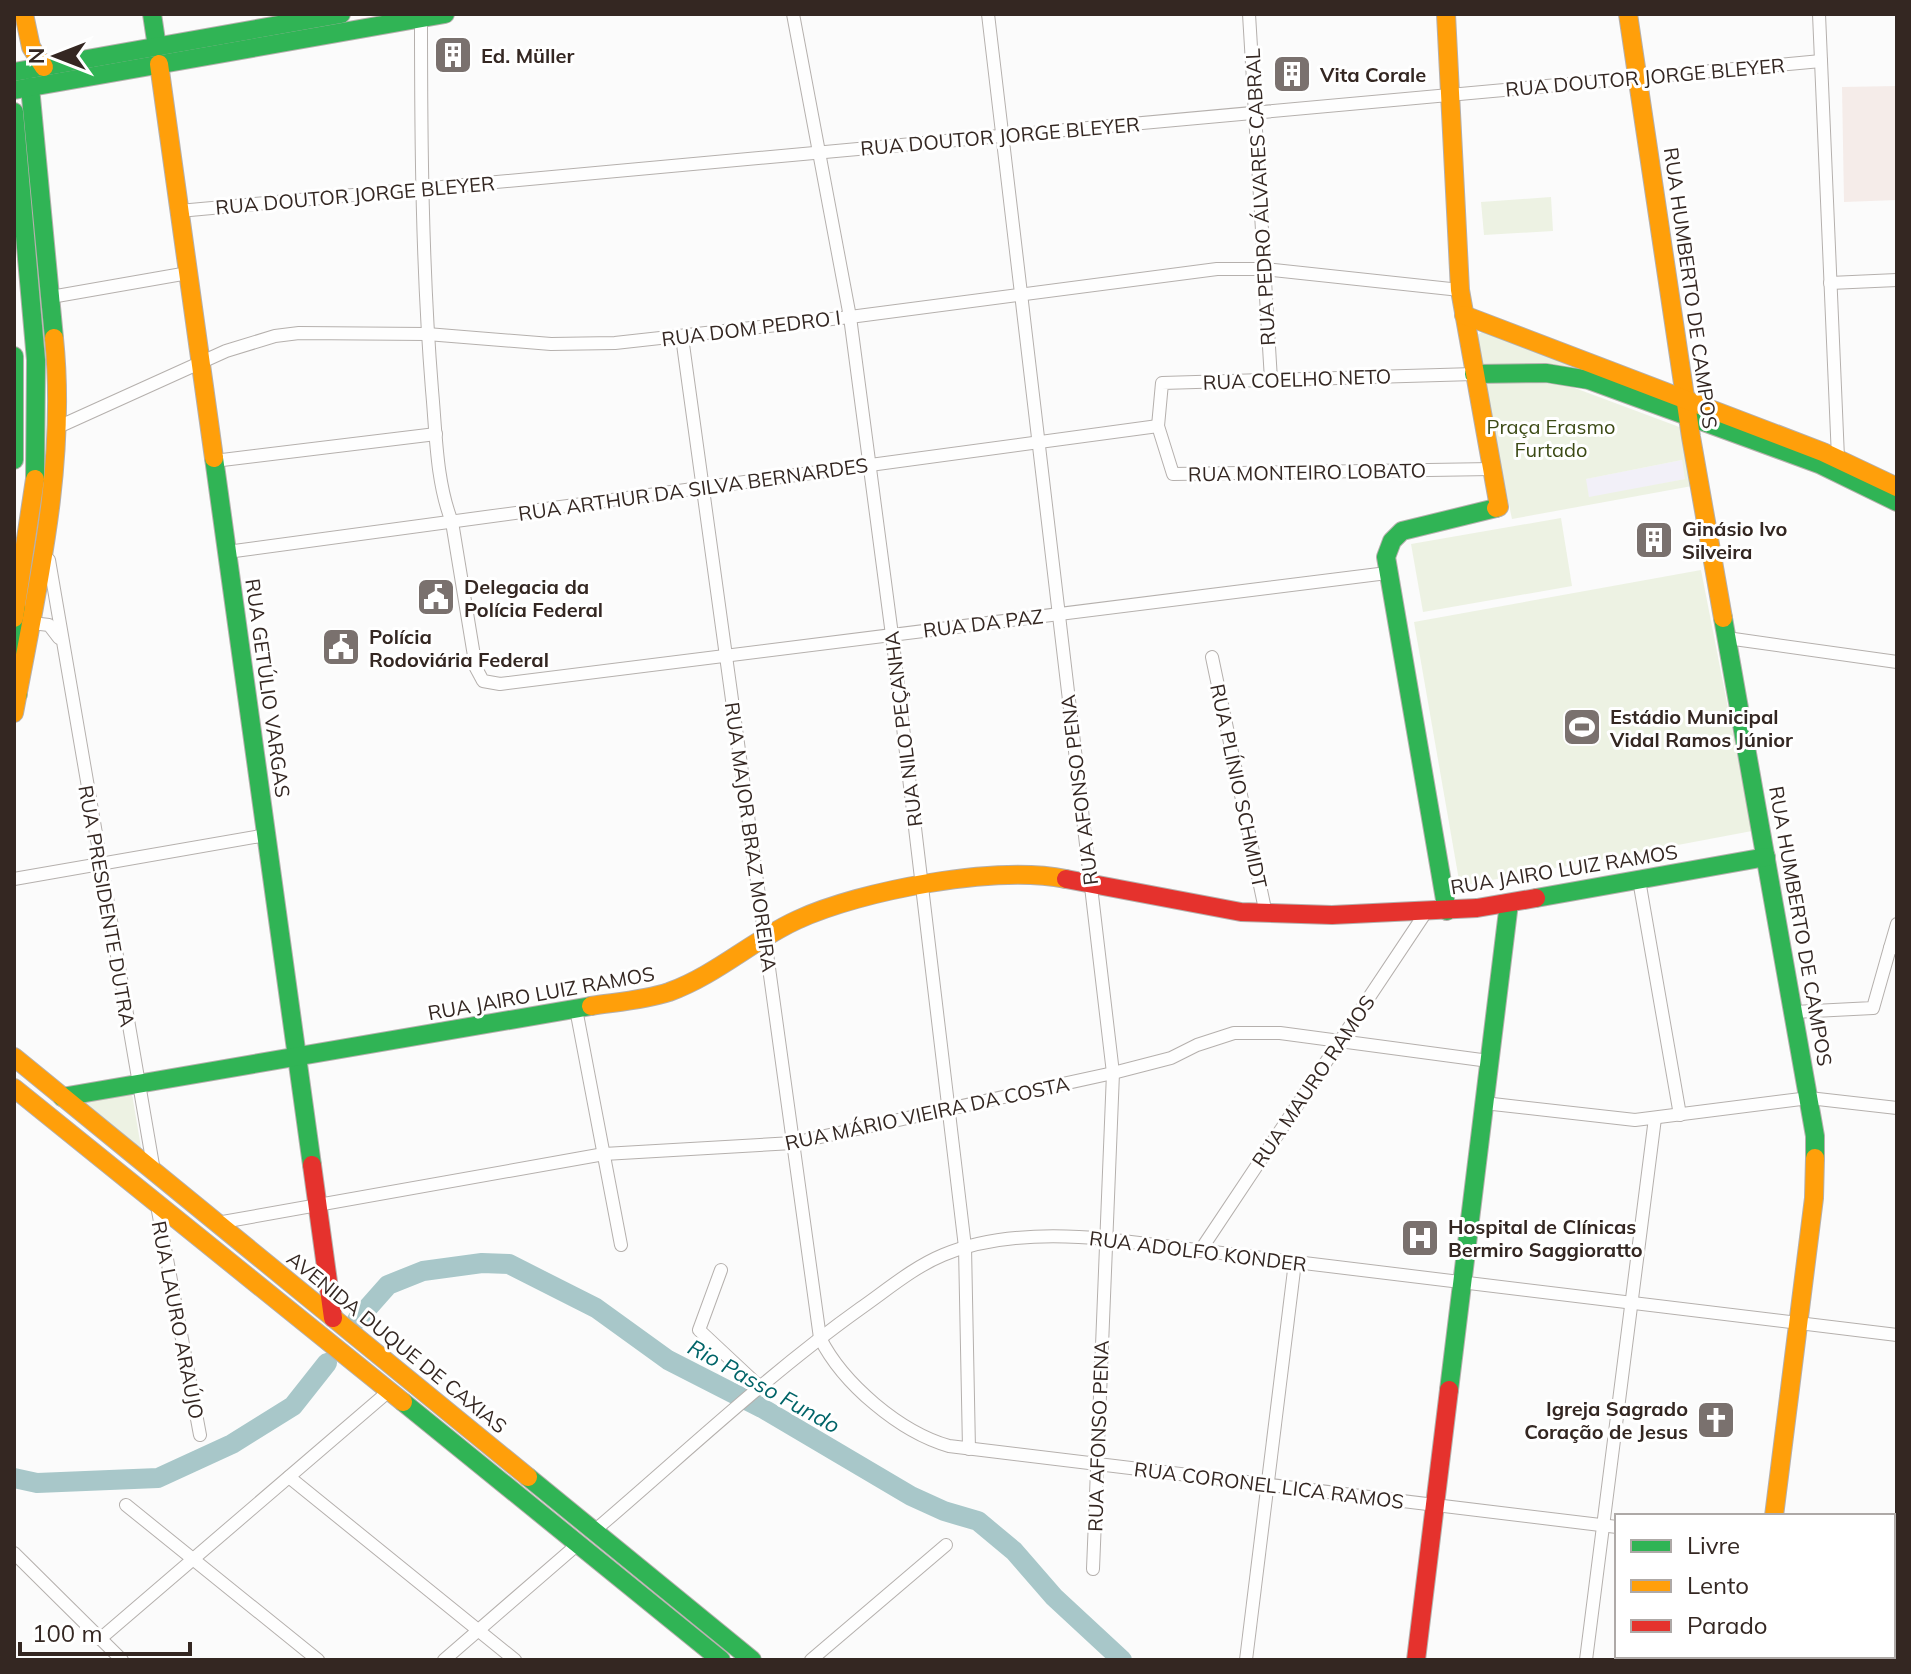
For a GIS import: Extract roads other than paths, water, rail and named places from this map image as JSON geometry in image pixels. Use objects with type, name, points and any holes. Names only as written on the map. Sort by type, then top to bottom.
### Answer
[{"type":"main road","points":[[24,14],[31,47],[44,67]]},
{"type":"main road","name":"RUA GETÚLIO VARGAS","points":[[152,14],[333,1318]]},
{"type":"main road","points":[[20,82],[158,56],[341,14]]},
{"type":"main road","points":[[20,82],[44,67],[158,56],[445,14]]},
{"type":"main road","points":[[1446,14],[1460,290],[1499,507],[1402,531],[1394,536],[1386,553],[1447,911]]},
{"type":"main road","name":"RUA HUMBERTO DE CAMPOS","points":[[1628,14],[1686,408],[1816,1144],[1816,1174],[1774,1514]]},
{"type":"main road","points":[[20,82],[51,297],[58,427],[46,542],[21,615]]},
{"type":"main road","points":[[14,112],[37,374],[35,480],[14,713]]},
{"type":"main road","points":[[1464,315],[1833,470],[1897,502]]},
{"type":"main road","points":[[14,356],[14,460]]},
{"type":"main road","points":[[1474,374],[1565,373],[1686,408],[1838,458],[1897,487]]},
{"type":"main road","name":"RUA JAIRO LUIZ RAMOS","points":[[62,1097],[657,995],[686,986],[764,937],[833,906],[922,887],[1021,875],[1090,882],[1208,908],[1266,914],[1426,912],[1509,903],[1766,857]]},
{"type":"main road","points":[[1416,1660],[1509,903]]},
{"type":"main road","name":"AVENIDA DUQUE DE CAXIAS","points":[[14,1057],[752,1660]]},
{"type":"main road","points":[[14,1088],[721,1660]]},
{"type":"street","name":"RUA NILO PEÇANHA","points":[[793,14],[850,317],[892,635],[965,1247],[969,1449]]},
{"type":"street","name":"RUA AFONSO PENA","points":[[988,14],[1113,1073],[1093,1569]]},
{"type":"street","name":"RUA PEDRO ÁLVARES CABRAL","points":[[1249,14],[1271,380]]},
{"type":"street","points":[[1819,14],[1838,458]]},
{"type":"street","points":[[421,18],[421,189],[427,334],[436,434],[446,504],[452,522]]},
{"type":"street","name":"RUA DOUTOR JORGE BLEYER","points":[[179,211],[1821,61]]},
{"type":"street","name":"RUA DOM PEDRO I","points":[[58,427],[200,363],[252,343],[299,333],[427,334],[582,345],[682,337],[850,317],[1217,269],[1264,269],[1460,290]]},
{"type":"street","points":[[51,297],[188,273]]},
{"type":"street","points":[[1830,283],[1897,280]]},
{"type":"street","name":"RUA MAJOR BRAZ MOREIRA","points":[[682,337],[820,1338]]},
{"type":"street","name":"RUA COELHO NETO","points":[[1158,426],[1162,383],[1474,374]]},
{"type":"street","name":"RUA ARTHUR DA SILVA BERNARDES","points":[[227,552],[1158,426]]},
{"type":"street","name":"RUA MONTEIRO LOBATO","points":[[1158,426],[1173,474],[1492,469]]},
{"type":"street","points":[[214,461],[436,434]]},
{"type":"street","name":"RUA DA PAZ","points":[[452,522],[476,668],[483,681],[500,684],[1387,573]]},
{"type":"street","name":"RUA PRESIDENTE DUTRA","points":[[46,542],[154,1171]]},
{"type":"street","points":[[21,615],[49,625],[61,641]]},
{"type":"street","points":[[1727,638],[1897,662]]},
{"type":"street","name":"RUA PLÍNIO SCHMIDT","points":[[1212,657],[1266,914]]},
{"type":"street","points":[[14,879],[266,835]]},
{"type":"street","points":[[1639,880],[1680,1115]]},
{"type":"street","name":"RUA MAURO RAMOS","points":[[1200,1251],[1426,912]]},
{"type":"street","points":[[1794,1012],[1873,1008],[1894,948],[1897,924]]},
{"type":"street","points":[[576,1009],[621,1245]]},
{"type":"street","name":"RUA MÁRIO VIEIRA DA COSTA","points":[[217,1223],[604,1154],[793,1143],[1113,1073],[1171,1058],[1197,1045],[1234,1033],[1280,1033],[1489,1061]]},
{"type":"street","points":[[1484,1103],[1618,1120],[1809,1098],[1897,1108]]},
{"type":"street","points":[[1586,1660],[1610,1526],[1632,1303],[1655,1118]]},
{"type":"street","name":"RUA LAURO ARAÚJO","points":[[159,1205],[200,1435]]},
{"type":"street","name":"RUA ADOLFO KONDER","points":[[594,1531],[820,1338],[909,1274],[965,1247],[1039,1236],[1106,1239],[1897,1335]]},
{"type":"street","points":[[1246,1660],[1295,1262]]},
{"type":"street","points":[[721,1270],[699,1330],[761,1388]]},
{"type":"street","name":"RUA CORONEL LICA RAMOS","points":[[820,1338],[842,1372],[894,1419],[929,1440],[969,1449],[1610,1526]]},
{"type":"street","points":[[100,1639],[389,1391]]},
{"type":"street","points":[[289,1477],[515,1660]]},
{"type":"street","points":[[126,1505],[318,1660]]},
{"type":"street","points":[[444,1660],[578,1544]]},
{"type":"street","points":[[811,1660],[946,1545]]},
{"type":"street","points":[[14,1553],[122,1660]]},
{"type":"waterway","name":"Rio Passo Fundo","points":[[357,1320],[388,1285],[423,1271],[482,1263],[509,1264],[596,1308],[668,1360],[762,1408],[911,1496],[944,1511],[978,1521],[1014,1551],[1054,1597],[1122,1660]]},
{"type":"waterway","name":"Rio Passo Fundo","points":[[14,1478],[37,1483],[158,1478],[232,1444],[293,1406],[327,1363]]},
{"type":"place","name":"Ed. Müller","points":[[453,55]]},
{"type":"place","name":"Vita Corale","points":[[1292,74]]},
{"type":"place","name":"Ginásio Ivo Silveira","points":[[1654,540]]},
{"type":"place","name":"Delegacia da Polícia Federal","points":[[436,597]]},
{"type":"place","name":"Polícia Rodoviária Federal","points":[[341,647]]},
{"type":"place","name":"Estádio Municipal Vidal Ramos Júnior","points":[[1582,727]]},
{"type":"place","name":"Hospital de Clínicas Bermiro Saggioratto","points":[[1420,1238]]},
{"type":"place","name":"Igreja Sagrado Coração de Jesus","points":[[1716,1420]]},
{"type":"park label","name":"Praça Erasmo Furtado","points":[[1551,438]]}]
